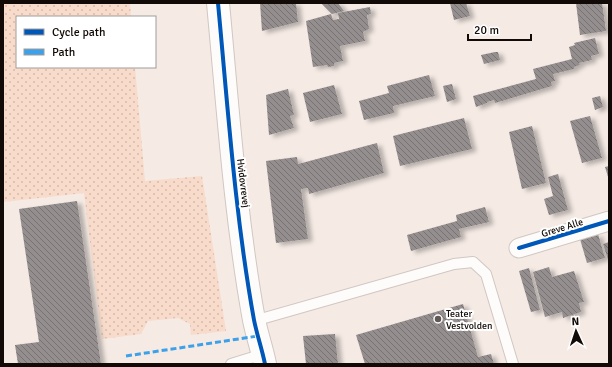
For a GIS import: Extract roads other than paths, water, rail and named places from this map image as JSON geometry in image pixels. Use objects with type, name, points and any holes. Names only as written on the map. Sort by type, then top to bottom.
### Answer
[{"type":"street","name":"Hvidovrevej","points":[[218,3],[232,152],[254,321],[264,359]]},
{"type":"street","name":"Greve Alle","points":[[519,248],[609,221]]},
{"type":"lane","points":[[254,321],[454,264],[473,262],[486,274],[513,364]]},
{"type":"lane","points":[[231,364],[264,359]]},
{"type":"place","name":"Teater Vestvolden","points":[[438,319]]}]
